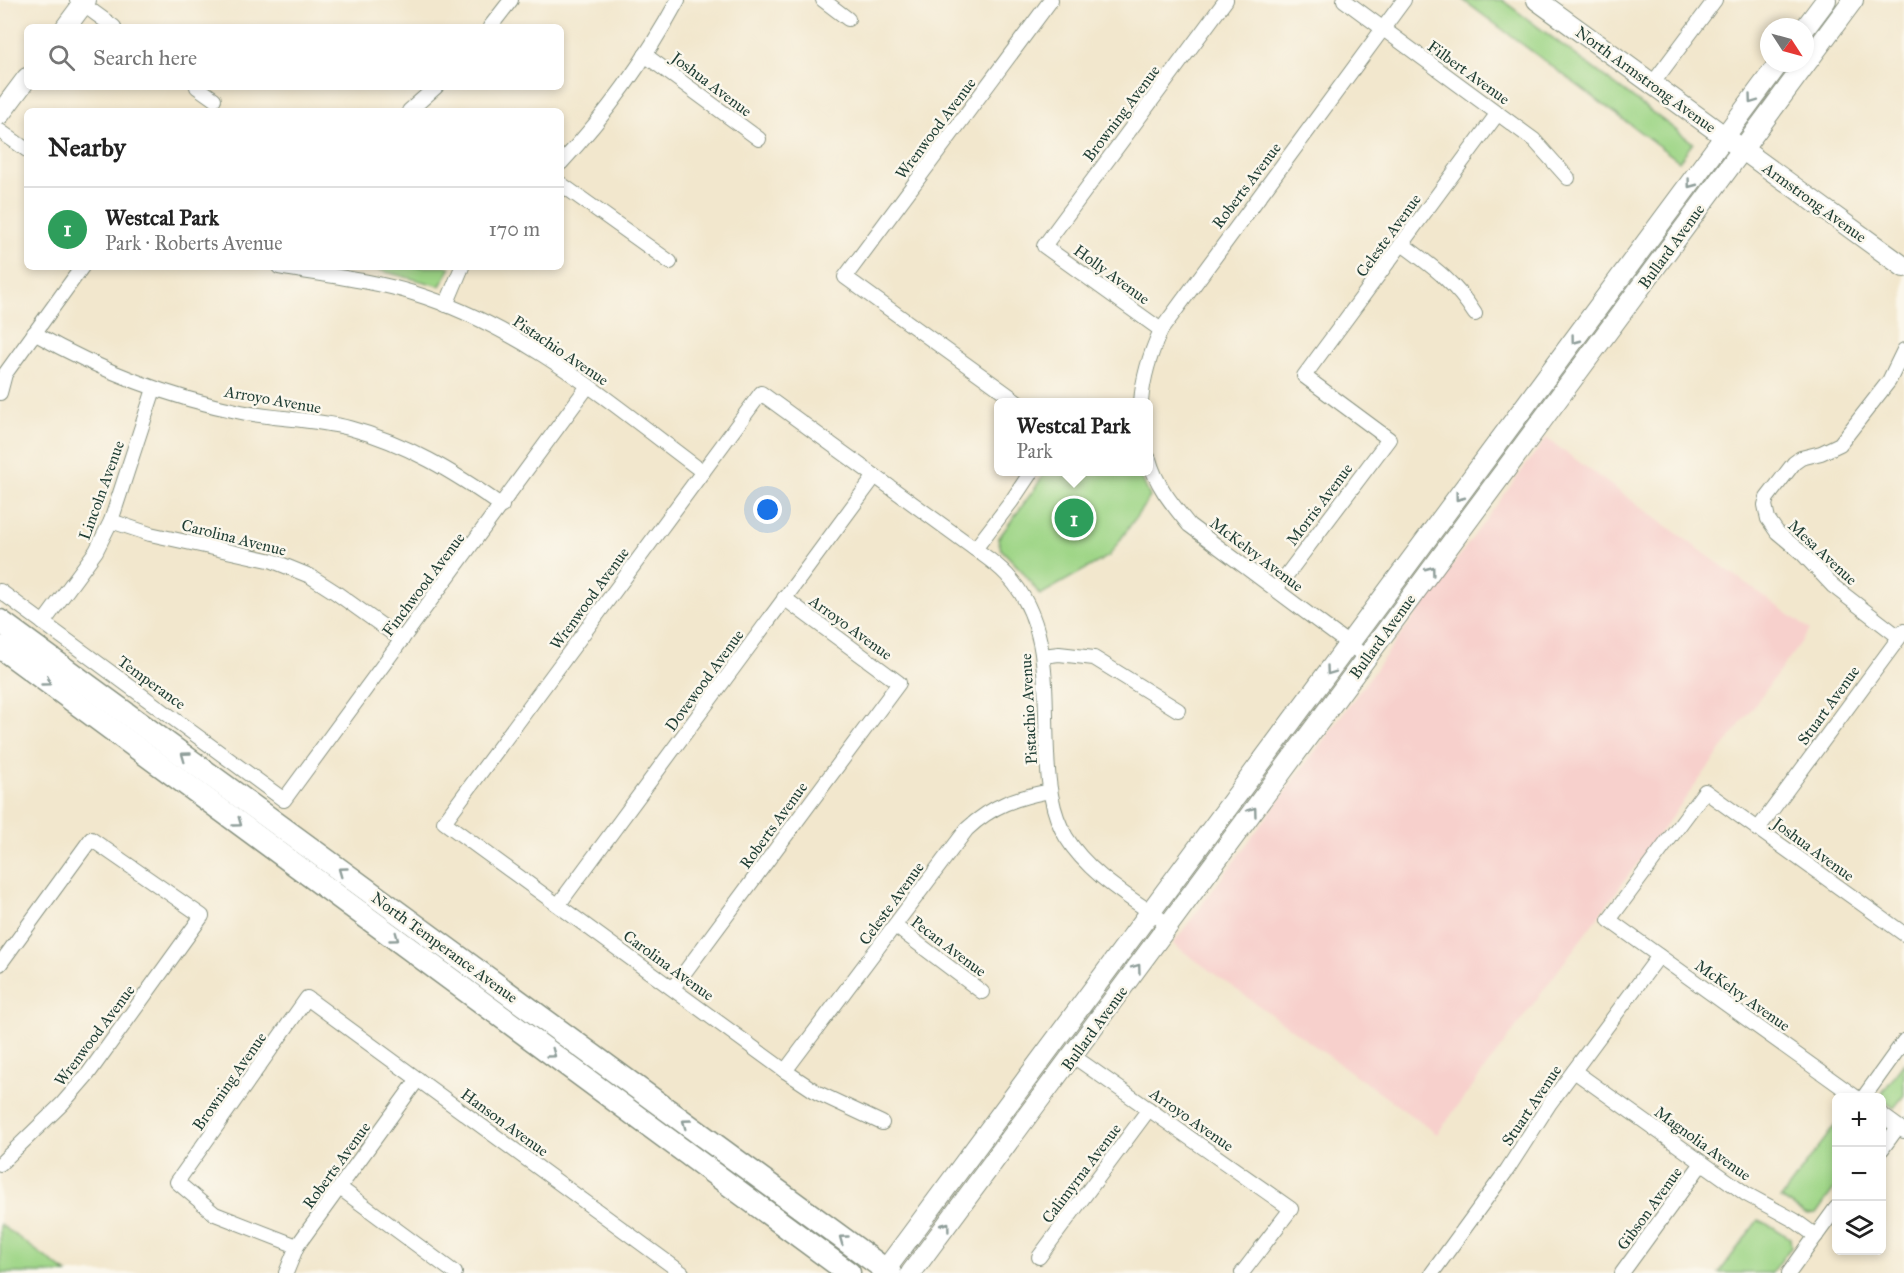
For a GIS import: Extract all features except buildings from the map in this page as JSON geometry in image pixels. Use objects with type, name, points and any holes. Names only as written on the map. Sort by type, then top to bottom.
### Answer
[{"type":"main road","name":"North Armstrong Avenue","points":[[1537,0],[1725,136]]},
{"type":"main road","points":[[1812,18],[1826,0]]},
{"type":"main road","name":"Bullard Avenue","points":[[911,1273],[1853,0]]},
{"type":"main road","points":[[68,24],[82,1]]},
{"type":"main road","name":"Bullard Avenue","points":[[886,1272],[1772,72]]},
{"type":"main road","points":[[0,114],[24,82]]},
{"type":"main road","name":"Armstrong Avenue","points":[[1725,136],[1904,267]]},
{"type":"main road","name":"North Temperance Avenue","points":[[0,621],[886,1272]]},
{"type":"main road","name":"North Temperance Avenue","points":[[0,648],[849,1273]]},
{"type":"main road","points":[[1073,1056],[1069,1045],[1095,1005],[1100,983]]},
{"type":"street","points":[[492,24],[511,0]]},
{"type":"street","points":[[564,160],[613,103],[678,0]]},
{"type":"street","points":[[823,0],[848,19]]},
{"type":"street","name":"Wrenwood Avenue","points":[[1012,398],[845,277],[1051,0]]},
{"type":"street","name":"Browning Avenue","points":[[1044,246],[1226,0]]},
{"type":"street","name":"Filbert Avenue","points":[[1344,0],[1534,140],[1568,178]]},
{"type":"street","name":"Roberts Avenue","points":[[1141,398],[1150,353],[1161,330],[1404,0]]},
{"type":"street","points":[[1653,83],[1715,0]]},
{"type":"street","points":[[82,1],[110,24]]},
{"type":"street","name":"Joshua Avenue","points":[[645,55],[759,140]]},
{"type":"street","points":[[201,90],[214,99]]},
{"type":"street","points":[[412,108],[433,90]]},
{"type":"street","name":"Celeste Avenue","points":[[1389,439],[1304,376],[1498,113]]},
{"type":"street","points":[[0,131],[24,148]]},
{"type":"street","points":[[564,186],[670,262]]},
{"type":"street","points":[[1402,244],[1443,275],[1463,294],[1475,314]]},
{"type":"street","name":"Holly Avenue","points":[[1044,246],[1161,330]]},
{"type":"street","points":[[0,393],[5,374],[80,270]]},
{"type":"street","name":"Pistachio Avenue","points":[[311,270],[376,283],[446,304],[488,322],[528,344],[703,472]]},
{"type":"street","points":[[446,304],[461,270]]},
{"type":"street","name":"Arroyo Avenue","points":[[34,333],[103,369],[154,389],[242,412],[348,428],[418,452],[454,473],[502,506]]},
{"type":"street","name":"Mesa Avenue","points":[[1902,634],[1833,586],[1802,553],[1777,532],[1768,519],[1765,505],[1767,498],[1794,463],[1801,458],[1821,453],[1840,444],[1889,381],[1904,350]]},
{"type":"street","name":"Finchwood Avenue","points":[[284,800],[588,386]]},
{"type":"street","name":"Lincoln Avenue","points":[[43,623],[96,551],[111,521],[154,389]]},
{"type":"street","name":"Wrenwood Avenue","points":[[444,822],[761,393]]},
{"type":"street","name":"Pistachio Avenue","points":[[761,393],[1007,574],[1025,599],[1036,625],[1043,656],[1050,791],[1065,836],[1079,856],[1094,871],[1169,925]]},
{"type":"street","name":"Morris Avenue","points":[[1276,589],[1389,439]]},
{"type":"street","name":"McKelvy Avenue","points":[[1153,472],[1167,498],[1189,525],[1366,657]]},
{"type":"street","name":"Dovewood Avenue","points":[[559,904],[875,476]]},
{"type":"street","points":[[975,549],[1011,502],[1027,476]]},
{"type":"street","name":"Carolina Avenue","points":[[111,521],[150,534],[273,561],[310,576],[402,640]]},
{"type":"street","name":"Temperance","points":[[0,591],[284,800]]},
{"type":"street","name":"Arroyo Avenue","points":[[784,598],[899,682]]},
{"type":"street","name":"Stuart Avenue","points":[[1758,829],[1902,634]]},
{"type":"street","points":[[1043,656],[1059,654],[1094,658],[1178,710]]},
{"type":"street","name":"Roberts Avenue","points":[[673,988],[899,682]]},
{"type":"street","name":"Celeste Avenue","points":[[785,1071],[954,844],[981,816],[1001,804],[1019,797],[1050,791]]},
{"type":"street","name":"Joshua Avenue","points":[[1609,920],[1705,791],[1904,934]]},
{"type":"street","name":"Carolina Avenue","points":[[444,822],[785,1071],[818,1093],[882,1123]]},
{"type":"street","name":"Wrenwood Avenue","points":[[0,964],[91,838],[202,916],[88,1074],[62,1104],[0,1164]]},
{"type":"street","name":"McKelvy Avenue","points":[[1609,920],[1850,1093]]},
{"type":"street","name":"Pecan Avenue","points":[[895,926],[982,992]]},
{"type":"street","name":"Stuart Avenue","points":[[1432,1273],[1507,1170],[1550,1103],[1659,956]]},
{"type":"street","name":"Browning Avenue","points":[[297,1246],[215,1214],[177,1182],[307,998]]},
{"type":"street","name":"Hanson Avenue","points":[[307,998],[682,1273]]},
{"type":"street","points":[[1867,1093],[1904,1041]]},
{"type":"street","name":"Arroyo Avenue","points":[[1073,1056],[1291,1209],[1242,1273]]},
{"type":"street","name":"Magnolia Avenue","points":[[1574,1071],[1746,1194],[1781,1212],[1816,1236]]},
{"type":"street","name":"Roberts Avenue","points":[[286,1273],[297,1246],[418,1079]]},
{"type":"street","name":"Calimyrna Avenue","points":[[1039,1257],[1149,1109]]},
{"type":"street","points":[[1883,1147],[1901,1129],[1886,1118]]},
{"type":"street","name":"Gibson Avenue","points":[[1622,1273],[1702,1163]]},
{"type":"street","points":[[340,1188],[454,1273]]},
{"type":"street","points":[[1789,1273],[1832,1214]]},
{"type":"shaded area","points":[[1546,438],[1810,630],[1437,1134],[1173,944]]},
{"type":"green space","points":[[1463,0],[1502,0],[1693,143],[1679,161]]},
{"type":"green space","points":[[379,270],[449,270],[440,286]]},
{"type":"green space","points":[[1043,476],[1141,476],[1150,497],[1109,556],[1040,595],[1023,572],[1001,549],[998,539]]},
{"type":"green space","points":[[1904,1063],[1904,1095],[1894,1108],[1886,1102],[1886,1093],[1882,1093]]},
{"type":"green space","points":[[1832,1129],[1832,1192],[1816,1214],[1807,1215],[1781,1198]]},
{"type":"green space","points":[[1758,1220],[1790,1238],[1791,1247],[1772,1273],[1719,1273]]},
{"type":"green space","points":[[0,1224],[67,1273],[0,1273]]},
{"type":"place","name":"Westcal Park","points":[[1074,518]]}]
